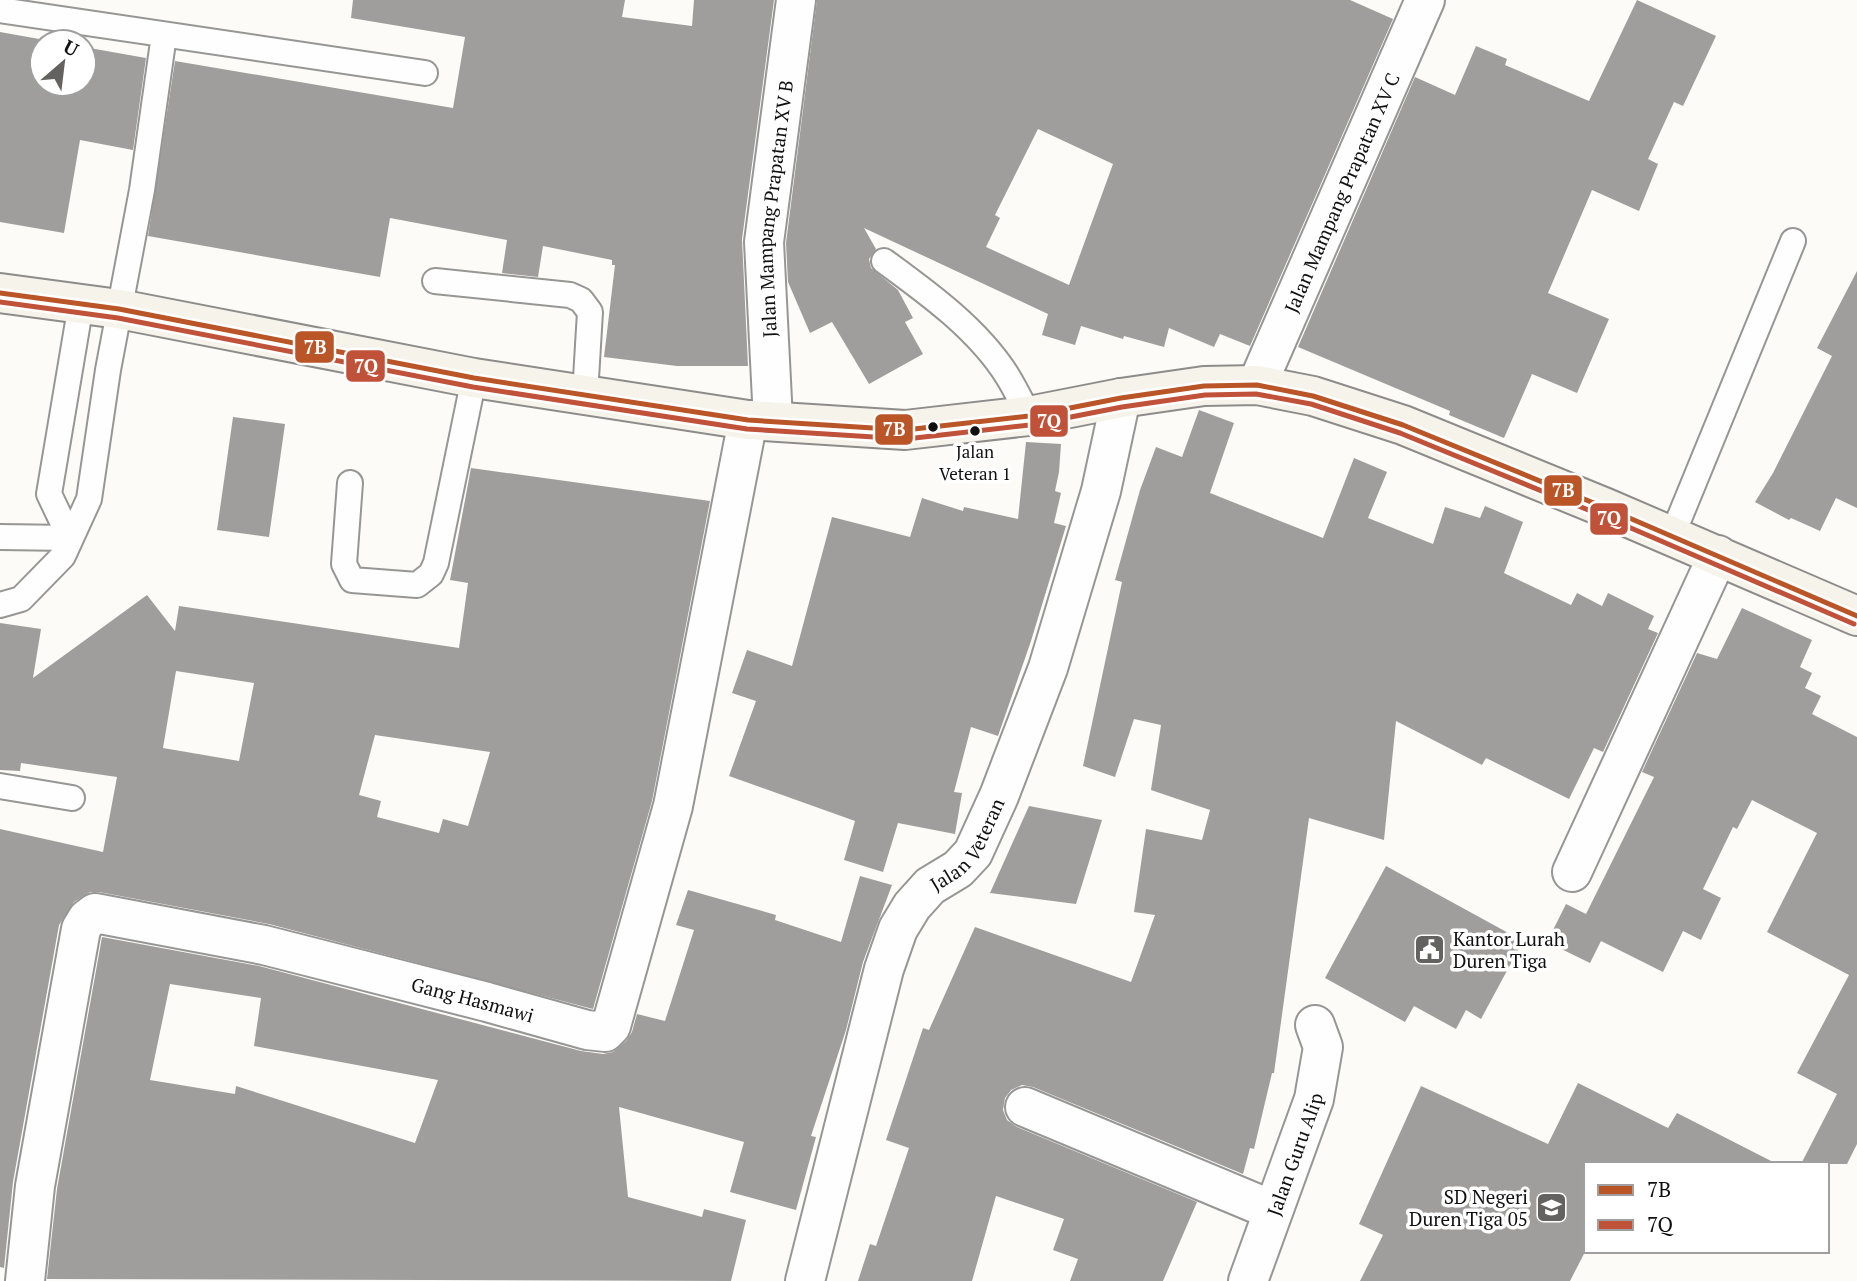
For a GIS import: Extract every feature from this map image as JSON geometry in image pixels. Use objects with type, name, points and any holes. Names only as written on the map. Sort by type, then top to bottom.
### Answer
[{"type":"main road","points":[[0,293],[119,309],[474,378],[761,420],[905,430],[1029,416],[1121,398],[1204,386],[1257,385],[1313,396],[1403,425],[1718,555],[1857,617]]},
{"type":"street","name":"Jalan Mampang Prapatan XV B","points":[[761,420],[764,242],[796,0]]},
{"type":"street","name":"Jalan Mampang Prapatan XV C","points":[[1257,385],[1425,0]]},
{"type":"street","name":"Jalan Veteran","points":[[805,1281],[884,969],[898,929],[912,906],[930,886],[958,869],[973,853],[995,806],[1048,668],[1101,491],[1121,398]]},
{"type":"street","name":"Gang Hasmawi","points":[[25,1281],[35,1186],[81,929],[95,913],[264,945],[587,1030],[605,1032],[611,1026],[673,806],[761,420]]},
{"type":"street","points":[[1572,872],[1718,555]]},
{"type":"street","name":"Jalan Guru Alip","points":[[1248,1281],[1318,1082],[1323,1047],[1315,1025]]},
{"type":"street","points":[[1025,1107],[1272,1210]]},
{"type":"lane","points":[[0,9],[425,73]]},
{"type":"lane","points":[[0,605],[21,599],[63,556],[89,499],[119,309],[142,190],[164,35]]},
{"type":"lane","points":[[1672,536],[1793,240]]},
{"type":"lane","points":[[884,261],[938,301],[985,348],[1007,376],[1029,416]]},
{"type":"lane","points":[[435,281],[570,295],[581,300],[590,312],[584,395]]},
{"type":"lane","points":[[70,538],[48,494],[81,304]]},
{"type":"lane","points":[[350,483],[344,564],[352,580],[417,585],[431,574],[436,563],[474,378]]},
{"type":"lane","points":[[0,537],[70,538]]},
{"type":"lane","points":[[0,786],[72,798]]},
{"type":"building","points":[[353,0],[625,0],[622,17],[692,26],[694,0],[774,0],[742,239],[748,366],[677,366],[604,357],[615,265],[612,265],[612,260],[543,246],[538,277],[502,273],[507,240],[390,218],[380,277],[148,236],[175,61],[453,108],[465,37],[351,18]]},
{"type":"building","points":[[817,0],[1350,0],[1393,19],[1250,346],[1220,334],[1214,347],[1169,328],[1164,347],[1124,336],[1123,339],[1081,326],[1075,345],[1042,335],[1048,314],[864,228],[876,249],[869,259],[871,268],[898,290],[913,318],[905,322],[923,354],[869,384],[832,322],[810,333],[788,282],[786,243]],"holes":[[[1038,129],[1113,164],[1069,285],[986,247],[1000,218],[995,215]]]},
{"type":"building","points":[[1637,0],[1716,36],[1683,106],[1674,102],[1648,159],[1658,164],[1639,211],[1592,190],[1548,293],[1609,319],[1577,393],[1532,374],[1504,438],[1449,415],[1450,411],[1298,347],[1415,77],[1455,95],[1476,46],[1507,59],[1505,65],[1589,101]]},
{"type":"building","points":[[0,32],[28,37],[28,98],[98,98],[98,49],[146,58],[133,150],[80,140],[64,233],[0,222]]},
{"type":"building","points":[[1857,271],[1857,508],[1836,498],[1820,531],[1791,518],[1789,520],[1755,502],[1773,473],[1832,356],[1817,348]]},
{"type":"building","points":[[1199,410],[1234,423],[1210,493],[1323,538],[1354,458],[1387,472],[1368,518],[1433,544],[1445,507],[1480,518],[1485,506],[1523,522],[1504,573],[1571,605],[1577,593],[1602,606],[1608,593],[1654,616],[1648,629],[1658,633],[1603,752],[1594,748],[1569,799],[1486,758],[1482,765],[1396,721],[1384,840],[1309,818],[1274,1073],[1254,1149],[1250,1148],[1243,1174],[1033,1087],[1022,1085],[1011,1090],[1005,1098],[1003,1110],[1007,1120],[1017,1127],[1197,1202],[1163,1281],[1070,1281],[1078,1259],[1053,1250],[1064,1219],[996,1196],[972,1281],[858,1281],[870,1244],[876,1246],[909,1148],[886,1140],[923,1028],[929,1030],[975,927],[1131,982],[1155,915],[1134,912],[1146,829],[1202,840],[1210,810],[1151,790],[1161,725],[1134,719],[1115,777],[1083,766],[1122,582],[1115,580],[1140,490],[1156,447],[1182,457]]},
{"type":"building","points":[[233,417],[285,424],[269,537],[217,530]]},
{"type":"building","points":[[1026,442],[1061,444],[1055,491],[1061,493],[1054,523],[1066,526],[1031,641],[998,736],[971,727],[954,792],[962,793],[955,834],[898,823],[883,872],[844,860],[855,821],[729,776],[756,701],[732,693],[747,650],[792,666],[832,517],[910,537],[922,498],[963,511],[964,507],[1018,519]]},
{"type":"building","points":[[471,468],[710,501],[652,801],[593,1009],[269,924],[90,892],[74,902],[59,925],[13,1182],[4,1268],[0,1267],[0,829],[103,852],[117,777],[21,763],[20,771],[0,770],[0,623],[41,629],[33,678],[147,595],[175,631],[179,606],[459,648],[468,583],[450,580]],"holes":[[[176,671],[254,683],[239,761],[163,748]],[[375,735],[490,752],[468,826],[443,819],[439,833],[377,817],[381,801],[359,795]]]},
{"type":"building","points":[[1742,608],[1812,640],[1800,667],[1812,673],[1805,688],[1821,696],[1812,714],[1857,737],[1857,1144],[1847,1164],[1802,1162],[1837,1094],[1797,1073],[1849,975],[1767,932],[1817,833],[1752,800],[1737,829],[1733,827],[1703,889],[1721,898],[1701,940],[1683,931],[1663,972],[1601,941],[1590,963],[1547,942],[1566,904],[1586,914],[1654,777],[1642,772],[1697,653],[1717,659]]},
{"type":"building","points":[[1029,806],[1102,820],[1076,904],[990,893]]},
{"type":"building","name":"Kantor Lurah Duren Tiga","points":[[1386,866],[1523,941],[1481,1019],[1466,1010],[1456,1029],[1414,1006],[1405,1022],[1325,978]]},
{"type":"building","points":[[860,876],[892,885],[863,962],[846,1030],[811,1136],[816,1137],[796,1210],[730,1192],[744,1142],[619,1107],[628,1197],[702,1217],[704,1209],[746,1220],[731,1281],[47,1279],[57,1189],[102,937],[259,966],[581,1051],[603,1054],[613,1052],[626,1041],[632,1032],[637,1014],[665,1021],[694,930],[676,925],[688,890],[776,915],[775,920],[841,942]],"holes":[[[170,984],[261,998],[254,1046],[438,1080],[415,1143],[236,1086],[235,1094],[150,1080]]]},
{"type":"building","points":[[1578,1083],[1668,1128],[1677,1113],[1773,1162],[1584,1162],[1584,1253],[1570,1281],[1360,1281],[1383,1235],[1359,1224],[1421,1086],[1548,1144]]},
{"type":"transit line","name":"7B","points":[[0,293],[119,309],[474,378],[748,420],[905,430],[1029,416],[1121,398],[1204,386],[1257,385],[1313,396],[1403,425],[1606,508],[1857,616]]},
{"type":"transit line","name":"7Q","points":[[0,302],[118,318],[473,387],[747,429],[906,439],[1030,425],[1122,407],[1205,395],[1256,394],[1311,404],[1400,433],[1603,516],[1854,624]]},
{"type":"place","name":"Jalan Veteran 1","points":[[975,431]]},
{"type":"place","name":"Kantor Lurah Duren Tiga","points":[[1430,949]]},
{"type":"place","name":"SD Negeri Duren Tiga 05","points":[[1551,1207]]}]
